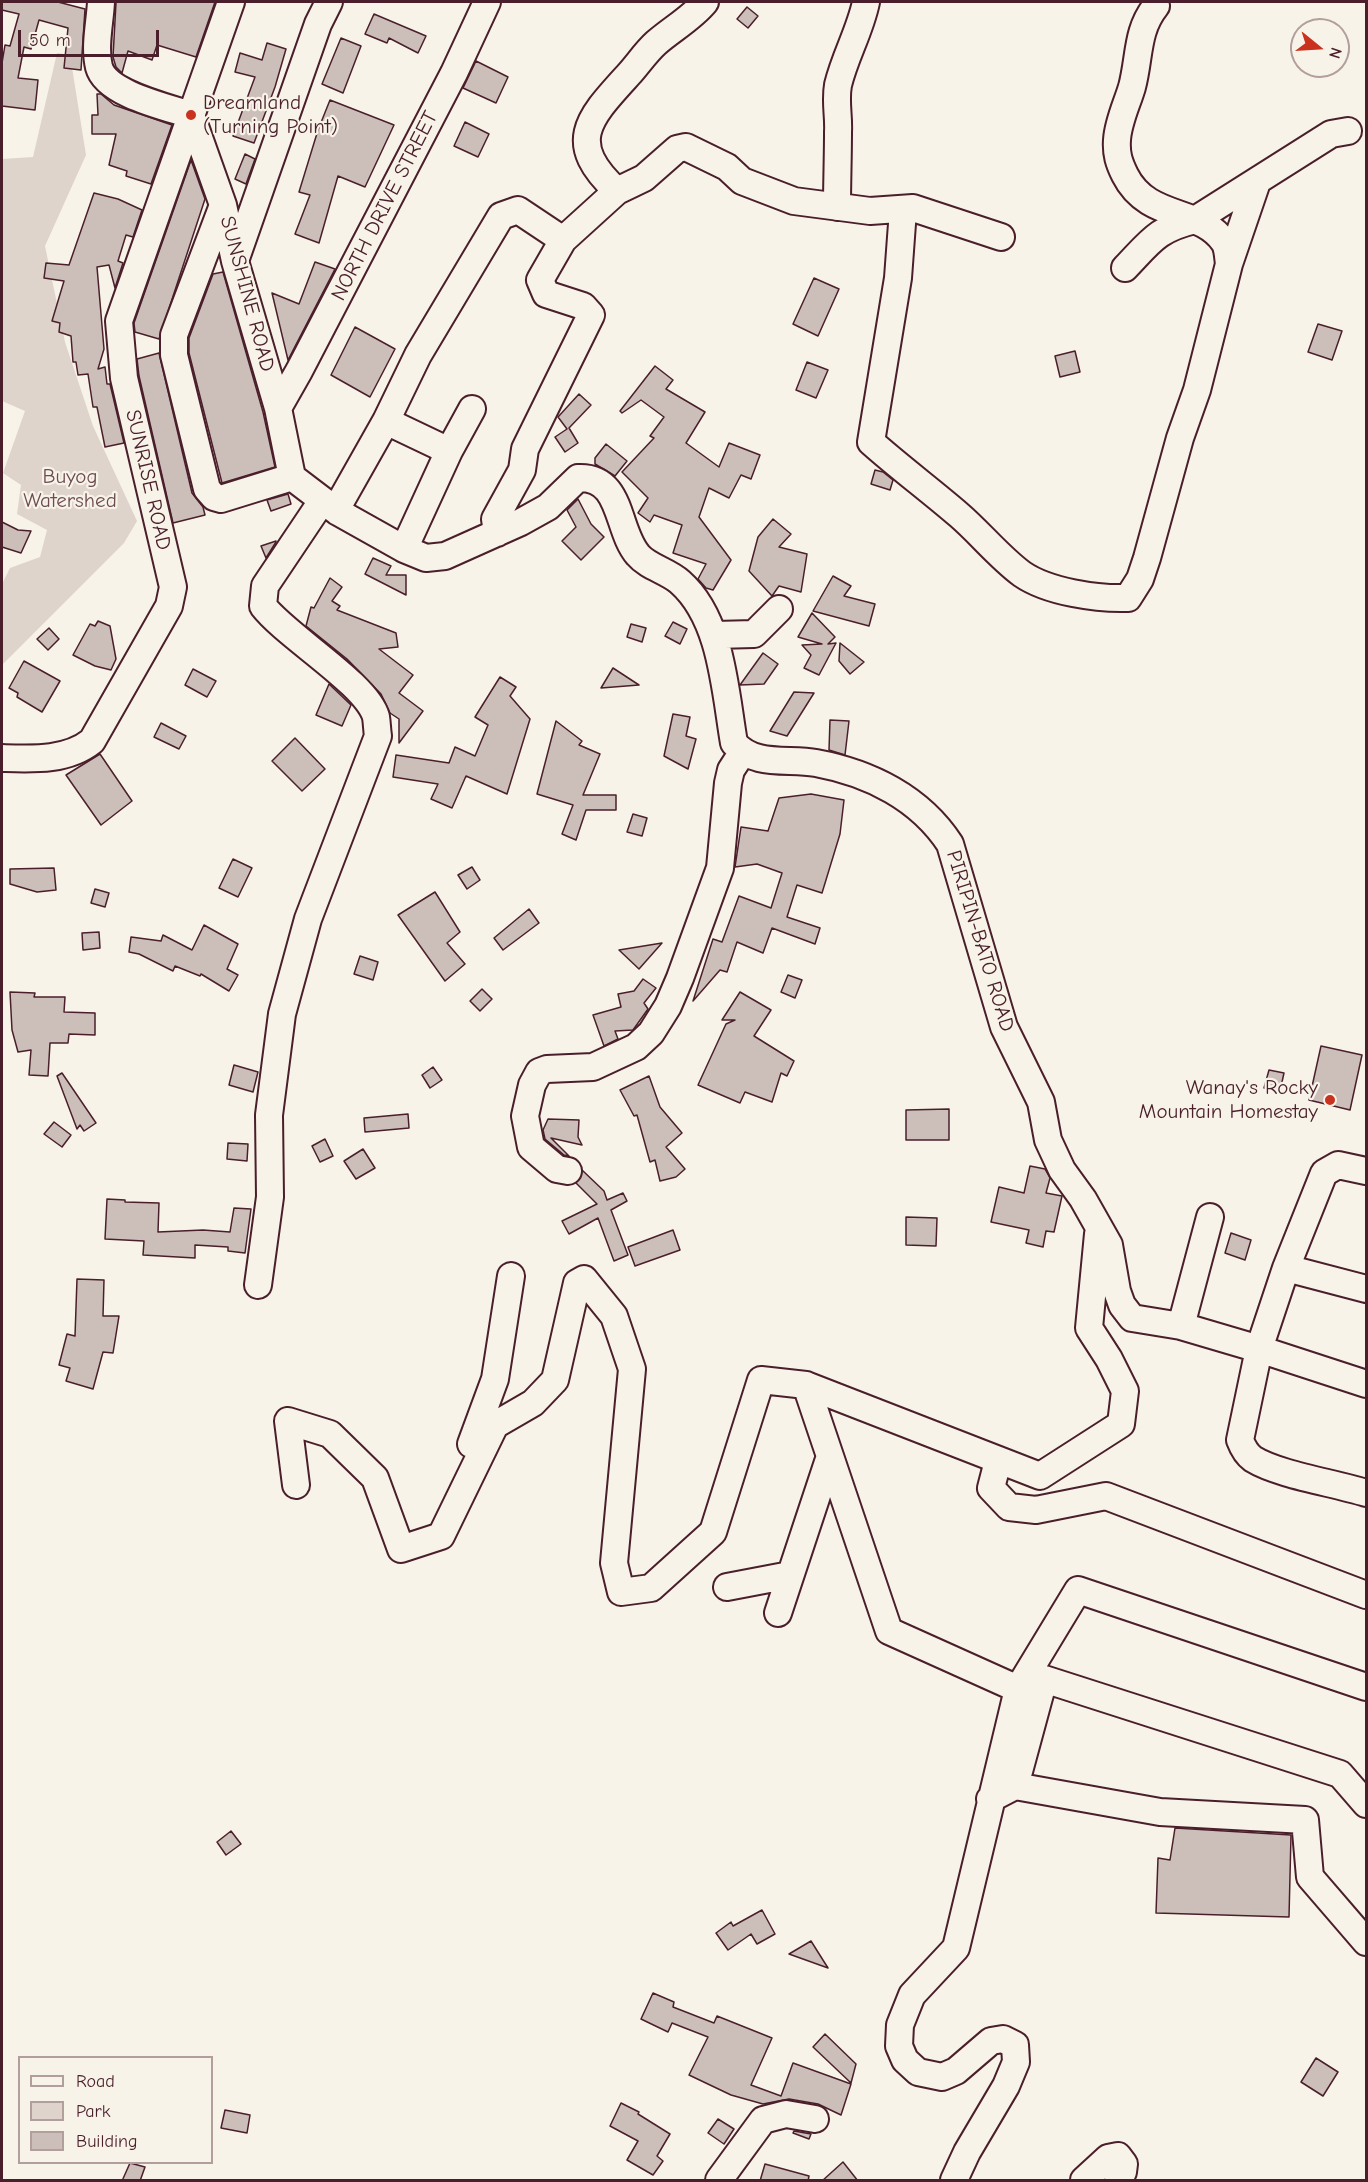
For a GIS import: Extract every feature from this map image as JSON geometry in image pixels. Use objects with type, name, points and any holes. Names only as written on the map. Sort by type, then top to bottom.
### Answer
[{"type":"street","points":[[101,2],[99,68],[111,84],[126,93],[191,115]]},
{"type":"street","name":"SUNRISE ROAD","points":[[2,758],[67,756],[80,751],[92,741],[169,606],[173,587],[124,378],[119,321],[231,2]]},
{"type":"street","points":[[235,261],[318,24],[329,2]]},
{"type":"street","name":"NORTH DRIVE STREET","points":[[278,408],[454,73],[487,2]]},
{"type":"street","points":[[616,191],[591,162],[585,138],[587,128],[605,101],[637,63],[705,2]]},
{"type":"street","points":[[837,207],[838,87],[844,64],[861,26],[866,2]]},
{"type":"street","points":[[1156,6],[1144,21],[1135,76],[1117,137],[1117,160],[1129,183],[1148,203],[1195,220],[1215,233],[1225,244],[1229,264]]},
{"type":"street","name":"SUNSHINE ROAD","points":[[191,115],[223,205],[235,261],[278,408],[292,477]]},
{"type":"street","points":[[1125,268],[1161,232],[1171,226],[1195,220],[1331,134],[1348,131]]},
{"type":"street","points":[[497,533],[495,519],[522,470],[525,449],[591,315],[583,306],[546,294],[540,280],[563,240],[616,191],[644,178],[676,149],[686,147],[727,167],[742,181],[794,201],[870,211],[913,208],[1001,237]]},
{"type":"street","points":[[903,210],[898,278],[871,441],[959,515],[1023,574],[1047,585],[1105,598],[1128,598],[1140,579],[1180,438],[1197,390],[1229,264],[1257,182]]},
{"type":"street","points":[[223,205],[174,335],[174,355],[207,489],[214,497],[221,499],[292,477],[330,506],[405,549],[426,558],[444,556],[548,507],[578,478],[596,481],[611,493],[638,555],[681,582],[705,616],[715,635],[734,743],[742,753],[731,770],[728,783],[720,868],[672,996],[651,1033],[636,1047],[593,1067],[547,1069],[539,1072],[532,1085],[525,1116],[531,1147],[557,1169],[568,1171]]},
{"type":"street","points":[[330,506],[338,506],[386,421],[418,355],[501,216],[518,210],[563,240]]},
{"type":"street","points":[[405,549],[449,451],[472,410]]},
{"type":"street","points":[[386,421],[449,451]]},
{"type":"street","points":[[258,1285],[270,1197],[269,1115],[274,1054],[282,1014],[308,919],[378,735],[376,716],[356,690],[321,657],[272,618],[263,606],[265,586],[330,506]]},
{"type":"street","points":[[715,635],[754,634],[779,609]]},
{"type":"street","name":"PIRIPIN-BATO ROAD","points":[[742,753],[753,758],[816,763],[856,774],[901,793],[936,823],[950,844],[1004,1027],[1041,1102],[1048,1140],[1062,1170],[1099,1225],[1109,1245],[1117,1291],[1122,1305],[1132,1318],[1181,1326]]},
{"type":"street","points":[[1366,1171],[1338,1165],[1324,1173],[1286,1268],[1259,1349],[1240,1440],[1245,1453],[1254,1460],[1366,1493]]},
{"type":"street","points":[[1210,1217],[1181,1326],[1366,1384]]},
{"type":"street","points":[[296,1485],[288,1421],[330,1434],[375,1478],[400,1549],[441,1536],[495,1425],[533,1403],[555,1380],[577,1283],[584,1280],[614,1316],[632,1369],[614,1563],[621,1592],[651,1588],[713,1532],[761,1380],[806,1385],[1040,1476],[1121,1424],[1125,1391],[1109,1359],[1089,1328],[1099,1225]]},
{"type":"street","points":[[1286,1268],[1366,1289]]},
{"type":"street","points":[[472,1472],[466,1456],[495,1379],[511,1276]]},
{"type":"street","points":[[806,1385],[889,1631],[1017,1689]]},
{"type":"street","points":[[778,1612],[830,1456]]},
{"type":"street","points":[[998,1461],[991,1488],[1009,1506],[1036,1510],[1106,1496],[1366,1595]]},
{"type":"street","points":[[727,1587],[790,1575]]},
{"type":"street","points":[[954,2181],[967,2152],[1006,2086],[1016,2062],[1015,2045],[1004,2039],[991,2041],[956,2071],[942,2077],[929,2076],[918,2072],[905,2060],[899,2046],[900,2025],[912,1995],[956,1948],[1017,1689],[1078,1590],[1366,1687]]},
{"type":"street","points":[[1015,1786],[1044,1679],[1340,1774],[1366,1804]]},
{"type":"street","points":[[990,1799],[1015,1786],[1160,1812],[1305,1820],[1310,1877],[1366,1942]]},
{"type":"street","points":[[719,2181],[763,2120],[786,2114],[814,2119]]},
{"type":"street","points":[[1084,2181],[1108,2158],[1118,2156],[1124,2164],[1118,2181]]},
{"type":"green space","name":"Buyog Watershed","points":[[57,53],[70,55],[86,155],[45,246],[65,342],[93,426],[137,521],[124,543],[2,665],[2,584],[10,568],[40,557],[47,530],[17,514],[21,485],[3,473],[25,411],[2,401],[2,159],[33,157]]},
{"type":"building","points":[[2,2],[58,2],[85,9],[81,70],[64,68],[68,28],[39,20],[31,49],[24,47],[18,78],[38,80],[35,110],[2,106],[2,63],[5,45],[10,46],[19,14],[2,10]]},
{"type":"building","points":[[116,2],[215,2],[196,57],[157,45],[152,60],[128,51],[122,73],[116,67],[113,57]]},
{"type":"building","points":[[747,7],[758,16],[748,28],[737,19]]},
{"type":"building","points":[[374,14],[426,36],[418,53],[389,38],[387,43],[365,34]]},
{"type":"building","points":[[341,38],[361,46],[343,93],[322,84]]},
{"type":"building","points":[[267,43],[286,49],[275,87],[254,143],[233,136],[255,77],[235,72],[240,53],[262,60]]},
{"type":"building","points":[[476,61],[508,77],[496,103],[463,88]]},
{"type":"building","points":[[97,94],[101,94],[114,105],[172,125],[151,184],[126,176],[127,171],[109,165],[116,134],[92,134],[92,115],[98,115]]},
{"type":"building","points":[[330,100],[394,125],[365,187],[338,176],[319,243],[295,234],[310,195],[299,192]]},
{"type":"building","points":[[465,122],[489,134],[478,157],[454,146]]},
{"type":"building","points":[[245,154],[255,159],[246,184],[235,179]]},
{"type":"building","points":[[191,160],[205,199],[159,339],[135,332],[134,323]]},
{"type":"building","points":[[94,193],[118,199],[142,210],[133,237],[126,235],[118,261],[123,263],[115,288],[109,265],[97,267],[104,349],[98,369],[105,367],[107,384],[110,384],[124,443],[105,447],[97,407],[93,407],[88,374],[78,375],[76,362],[73,362],[71,336],[59,332],[60,323],[52,321],[64,281],[44,278],[46,263],[69,265]]},
{"type":"building","points":[[315,262],[335,269],[288,360],[272,293],[299,304]]},
{"type":"building","points":[[223,272],[263,412],[275,467],[222,483],[189,353],[189,338],[213,274]]},
{"type":"building","points":[[814,278],[839,289],[818,336],[793,324]]},
{"type":"building","points":[[1318,324],[1342,331],[1332,360],[1308,352]]},
{"type":"building","points":[[355,327],[395,349],[370,397],[331,375]]},
{"type":"building","points":[[1075,351],[1080,372],[1060,377],[1055,356]]},
{"type":"building","points":[[159,353],[192,493],[203,507],[205,515],[173,523],[137,359]]},
{"type":"building","points":[[807,362],[828,370],[816,398],[796,390]]},
{"type":"building","points":[[655,366],[673,380],[666,389],[705,412],[686,443],[719,467],[729,443],[760,455],[751,479],[741,475],[729,498],[709,488],[699,517],[731,560],[713,590],[706,588],[698,579],[706,564],[673,553],[682,525],[654,515],[650,522],[638,513],[648,498],[622,472],[654,438],[650,436],[664,417],[641,400],[622,413],[620,411]]},
{"type":"building","points":[[579,394],[591,405],[569,428],[578,443],[565,452],[555,437],[567,429],[558,417]]},
{"type":"building","points":[[606,444],[627,461],[615,476],[595,464],[595,458]]},
{"type":"building","points":[[875,470],[883,472],[893,480],[890,490],[871,484]]},
{"type":"building","points":[[288,494],[291,504],[271,511],[267,500]]},
{"type":"building","points":[[578,499],[591,524],[604,537],[581,560],[562,541],[576,527],[567,510]]},
{"type":"building","points":[[773,519],[791,534],[779,547],[807,554],[801,592],[779,586],[772,596],[749,571],[758,537]]},
{"type":"building","points":[[2,522],[18,530],[31,531],[21,553],[2,547]]},
{"type":"building","points":[[276,542],[266,558],[261,546]]},
{"type":"building","points":[[373,558],[391,566],[386,575],[406,575],[406,595],[365,574]]},
{"type":"building","points":[[833,576],[851,586],[844,596],[875,604],[869,626],[813,611]]},
{"type":"building","points":[[330,578],[342,587],[332,601],[340,606],[337,610],[396,633],[398,647],[379,649],[413,675],[399,693],[423,711],[399,743],[399,719],[390,713],[381,694],[347,659],[306,626],[311,607],[314,608]]},
{"type":"building","points":[[812,613],[835,637],[828,644],[836,643],[819,675],[804,668],[811,655],[802,645],[822,644],[798,637]]},
{"type":"building","points":[[98,621],[110,626],[116,659],[111,670],[95,666],[73,655],[90,624],[95,626]]},
{"type":"building","points":[[673,622],[687,629],[680,644],[665,636]]},
{"type":"building","points":[[631,624],[646,628],[642,642],[627,637]]},
{"type":"building","points":[[49,628],[59,639],[48,650],[37,639]]},
{"type":"building","points":[[840,643],[864,662],[850,674],[839,661]]},
{"type":"building","points":[[763,653],[778,664],[764,684],[740,685]]},
{"type":"building","points":[[24,661],[60,681],[42,712],[17,697],[18,693],[9,688]]},
{"type":"building","points":[[613,668],[639,685],[601,688]]},
{"type":"building","points":[[193,669],[216,681],[207,697],[185,685]]},
{"type":"building","points":[[500,677],[516,687],[510,696],[530,719],[507,794],[466,776],[452,808],[431,799],[438,784],[393,777],[396,755],[449,763],[455,747],[475,756],[488,725],[475,717]]},
{"type":"building","points":[[329,684],[351,705],[342,726],[316,715]]},
{"type":"building","points":[[794,692],[814,693],[787,736],[770,731]]},
{"type":"building","points":[[673,714],[690,717],[686,736],[696,739],[688,769],[664,756]]},
{"type":"building","points":[[830,720],[849,721],[845,755],[829,750]]},
{"type":"building","points":[[556,721],[582,741],[579,745],[600,754],[583,795],[616,795],[616,810],[586,810],[576,840],[562,834],[573,805],[537,794]]},
{"type":"building","points":[[161,723],[186,736],[179,749],[154,737]]},
{"type":"building","points":[[295,738],[325,769],[302,791],[272,761]]},
{"type":"building","points":[[100,754],[132,801],[101,825],[66,775]]},
{"type":"building","points":[[811,794],[844,800],[840,834],[822,893],[797,885],[787,917],[820,928],[815,944],[772,928],[763,953],[737,942],[727,972],[720,970],[693,1001],[713,939],[722,942],[739,896],[771,908],[782,873],[757,864],[735,867],[741,827],[768,831],[779,798]]},
{"type":"building","points":[[633,814],[647,818],[642,836],[627,832]]},
{"type":"building","points":[[233,859],[252,868],[238,897],[219,888]]},
{"type":"building","points":[[472,867],[480,880],[467,889],[458,875]]},
{"type":"building","points":[[54,868],[56,890],[37,892],[10,884],[10,869]]},
{"type":"building","points":[[95,889],[109,893],[105,907],[91,903]]},
{"type":"building","points":[[435,892],[460,932],[447,943],[465,964],[445,981],[398,915]]},
{"type":"building","points":[[529,909],[539,923],[503,950],[494,938]]},
{"type":"building","points":[[204,925],[238,944],[227,969],[238,975],[229,991],[201,974],[200,976],[175,966],[173,971],[139,954],[129,952],[131,937],[161,941],[163,935],[192,950]]},
{"type":"building","points":[[99,932],[100,948],[83,950],[82,933]]},
{"type":"building","points":[[662,943],[639,969],[619,950]]},
{"type":"building","points":[[360,956],[378,962],[373,980],[354,974]]},
{"type":"building","points":[[788,975],[802,980],[795,998],[781,992]]},
{"type":"building","points":[[643,979],[656,988],[644,1003],[648,1009],[633,1030],[615,1031],[618,1039],[604,1046],[593,1015],[621,1007],[618,994],[634,991]]},
{"type":"building","points":[[482,989],[492,999],[480,1011],[470,1001]]},
{"type":"building","points":[[10,992],[35,993],[34,997],[65,997],[64,1012],[95,1013],[95,1035],[69,1034],[68,1043],[50,1043],[48,1076],[29,1075],[31,1050],[18,1052],[12,1030]]},
{"type":"building","points":[[740,992],[771,1010],[754,1036],[794,1061],[787,1076],[781,1073],[772,1102],[745,1092],[740,1103],[698,1085],[726,1024],[735,1020],[722,1020]]},
{"type":"building","points":[[1321,1046],[1362,1055],[1350,1110],[1309,1100]]},
{"type":"building","points":[[234,1065],[258,1072],[253,1092],[229,1085]]},
{"type":"building","points":[[433,1067],[442,1080],[430,1088],[422,1075]]},
{"type":"building","points":[[1269,1070],[1284,1073],[1280,1091],[1264,1088]]},
{"type":"building","points":[[62,1073],[96,1123],[84,1131],[80,1125],[77,1129],[57,1076]]},
{"type":"building","points":[[649,1076],[660,1107],[682,1133],[666,1147],[685,1169],[676,1177],[660,1181],[655,1160],[650,1162],[637,1115],[634,1116],[620,1090]]},
{"type":"building","points":[[949,1109],[949,1140],[906,1140],[906,1110]]},
{"type":"building","points":[[408,1114],[409,1128],[365,1132],[364,1118]]},
{"type":"building","points":[[548,1119],[579,1120],[578,1137],[582,1145],[551,1138],[569,1156],[564,1155],[545,1139],[543,1130]]},
{"type":"building","points":[[54,1122],[71,1135],[62,1147],[44,1134]]},
{"type":"building","points":[[325,1139],[333,1156],[320,1162],[312,1146]]},
{"type":"building","points":[[228,1143],[248,1144],[247,1161],[227,1159]]},
{"type":"building","points":[[363,1149],[375,1168],[356,1179],[344,1161]]},
{"type":"building","points":[[1030,1166],[1045,1169],[1050,1178],[1046,1193],[1062,1196],[1054,1232],[1046,1231],[1043,1247],[1026,1243],[1029,1230],[991,1222],[999,1187],[1024,1193]]},
{"type":"building","points":[[582,1170],[604,1191],[607,1200],[623,1193],[627,1201],[611,1210],[628,1255],[614,1261],[598,1218],[569,1234],[562,1221],[597,1204],[576,1183]]},
{"type":"building","points":[[107,1199],[159,1203],[158,1232],[203,1230],[230,1232],[234,1208],[251,1209],[245,1253],[228,1251],[228,1247],[195,1245],[195,1258],[143,1255],[144,1241],[105,1239]]},
{"type":"building","points":[[906,1217],[937,1218],[936,1246],[906,1245]]},
{"type":"building","points":[[673,1230],[680,1250],[635,1266],[628,1247]]},
{"type":"building","points":[[1231,1233],[1251,1240],[1245,1260],[1225,1253]]},
{"type":"building","points":[[77,1279],[104,1280],[103,1316],[119,1316],[113,1353],[103,1352],[93,1389],[66,1381],[70,1368],[59,1365],[67,1334],[75,1336]]},
{"type":"building","points":[[1175,1828],[1291,1835],[1289,1917],[1156,1913],[1158,1858],[1170,1860]]},
{"type":"building","points":[[231,1831],[241,1844],[226,1855],[217,1842]]},
{"type":"building","points":[[762,1910],[775,1934],[757,1944],[751,1934],[728,1950],[716,1933],[731,1922],[733,1926]]},
{"type":"building","points":[[811,1941],[828,1968],[789,1954]]},
{"type":"building","points":[[653,1993],[674,2002],[673,2007],[714,2023],[717,2016],[772,2038],[751,2085],[781,2096],[793,2063],[851,2084],[841,2115],[818,2104],[789,2099],[763,2104],[731,2095],[689,2075],[708,2037],[672,2023],[668,2032],[641,2019]]},
{"type":"building","points":[[825,2034],[856,2064],[851,2083],[813,2047]]},
{"type":"building","points":[[1316,2058],[1338,2072],[1323,2096],[1301,2082]]},
{"type":"building","points":[[621,2103],[639,2112],[638,2114],[670,2134],[657,2156],[663,2161],[653,2175],[627,2160],[638,2141],[610,2126]]},
{"type":"building","points":[[225,2110],[250,2115],[247,2133],[221,2128]]},
{"type":"building","points":[[718,2119],[734,2129],[724,2144],[708,2133]]},
{"type":"building","points":[[794,2131],[811,2134],[809,2139],[793,2133]]},
{"type":"building","points":[[843,2162],[858,2181],[822,2181]]},
{"type":"building","points":[[130,2164],[145,2167],[140,2181],[122,2181]]},
{"type":"building","points":[[765,2164],[809,2176],[808,2181],[760,2181]]},
{"type":"place","name":"Dreamland (Turning Point)","points":[[191,115]]},
{"type":"place","name":"Wanay's Rocky Mountain Homestay","points":[[1330,1100]]}]
